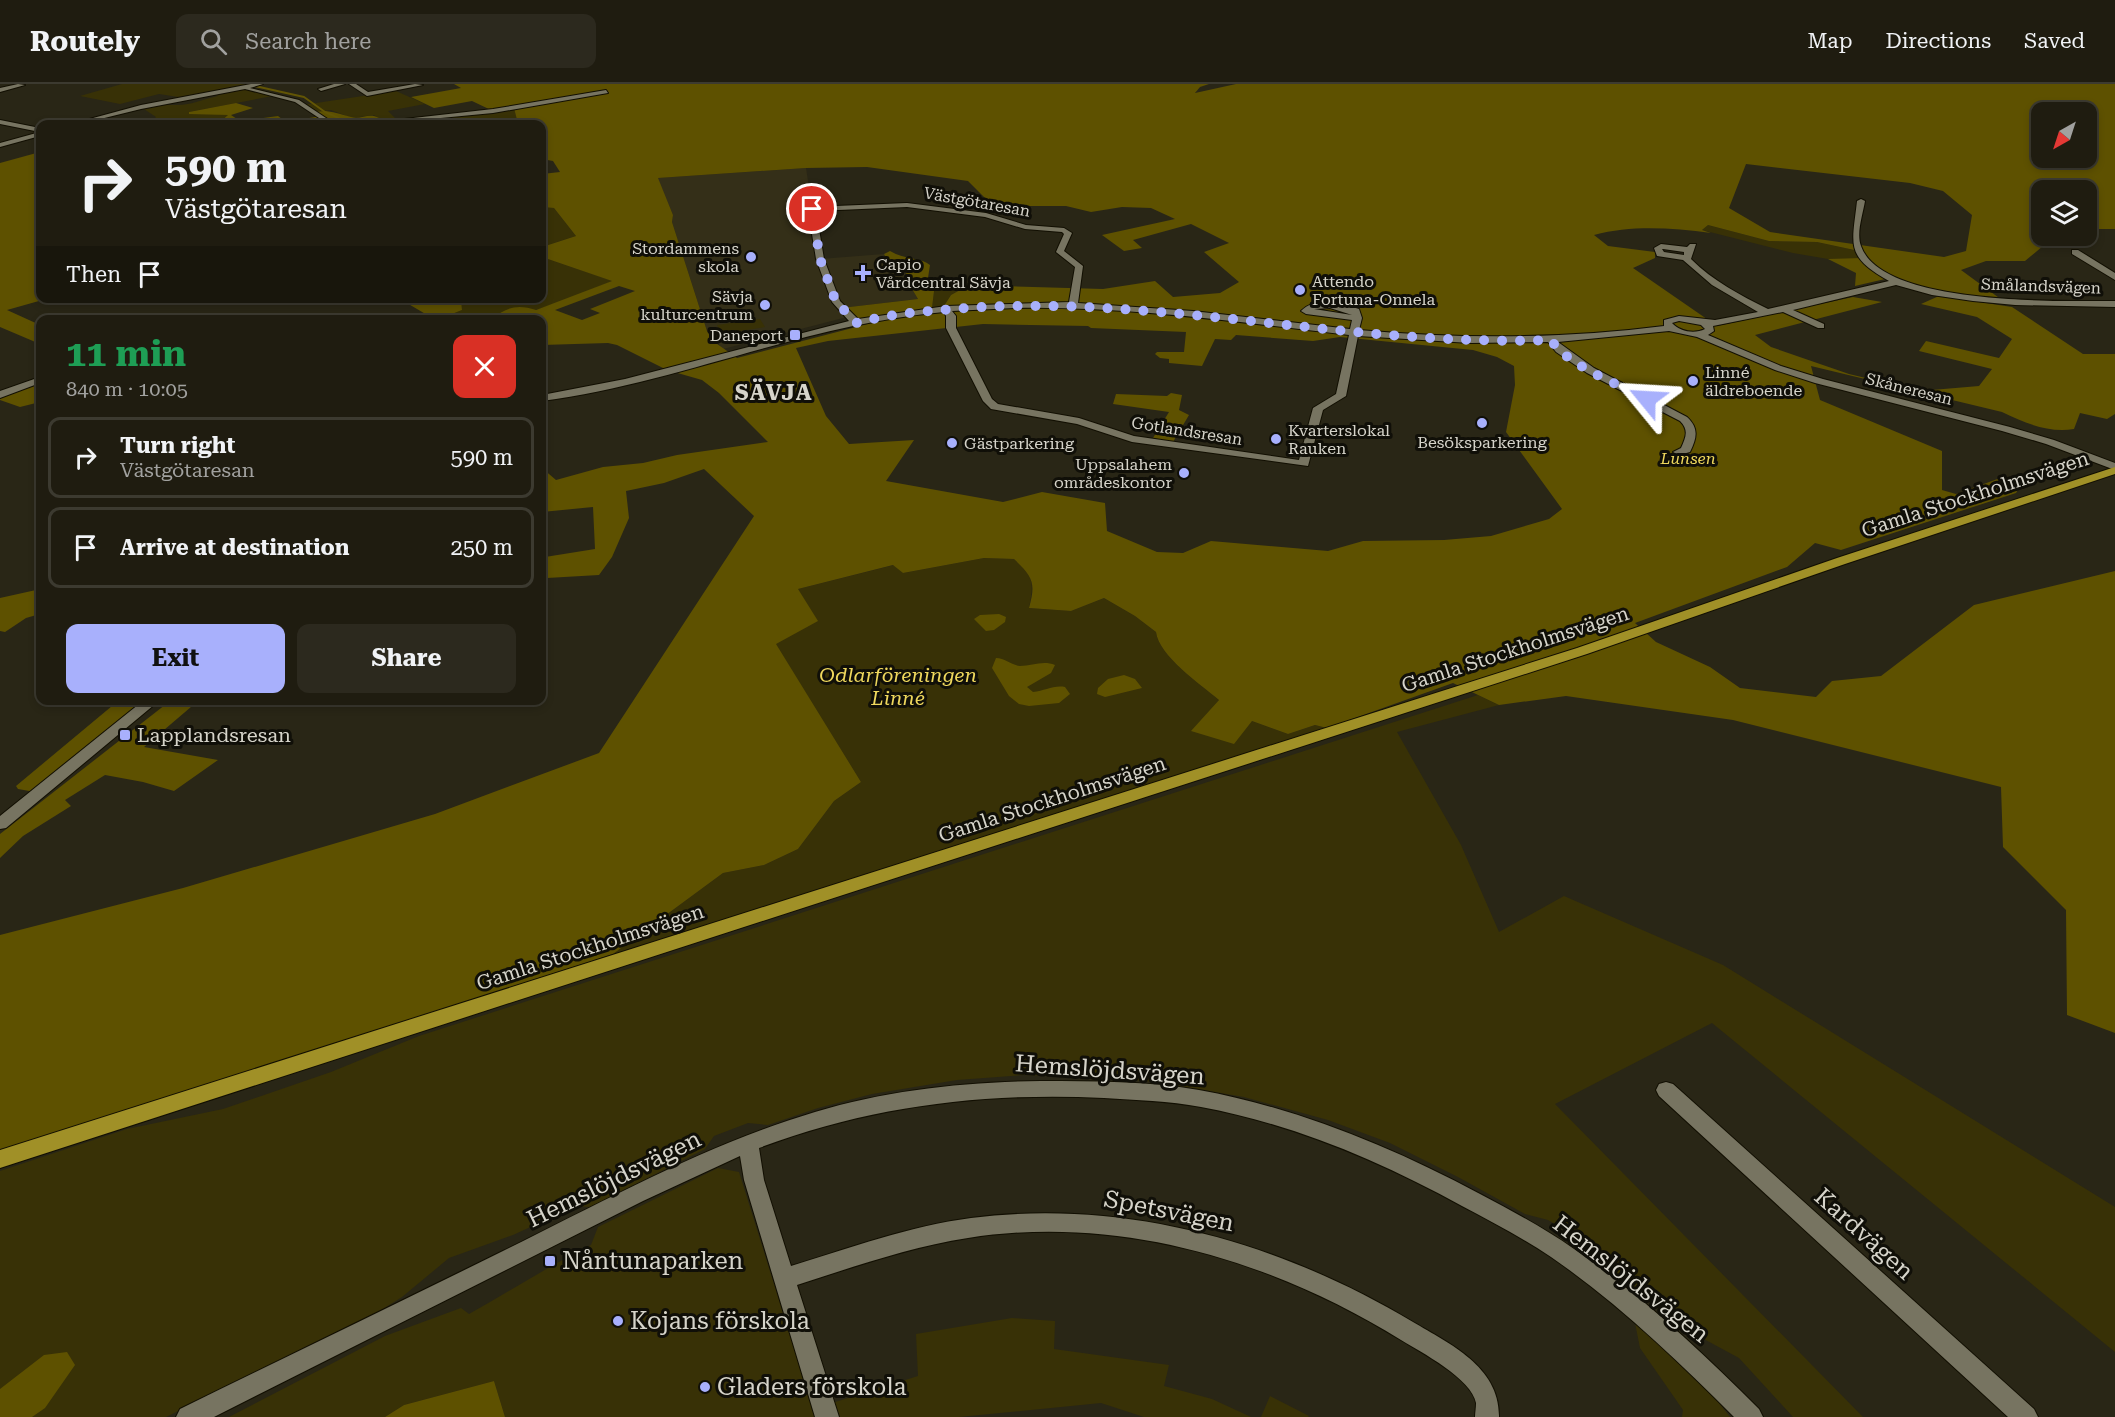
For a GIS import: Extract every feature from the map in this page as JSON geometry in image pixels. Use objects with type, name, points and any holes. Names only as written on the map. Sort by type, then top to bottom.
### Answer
[{"type":"main road","name":"Gamla Stockholmsvägen","points":[[0,1159],[1582,651],[2115,469]]},
{"type":"street","points":[[90,120],[141,107],[260,84]]},
{"type":"street","points":[[321,88],[342,84]]},
{"type":"street","points":[[354,86],[367,94],[420,85]]},
{"type":"street","points":[[0,90],[22,86]]},
{"type":"street","points":[[354,86],[364,87]]},
{"type":"street","points":[[242,88],[297,101],[326,120]]},
{"type":"street","points":[[394,120],[514,108],[606,92]]},
{"type":"street","points":[[271,102],[288,98]]},
{"type":"street","points":[[0,125],[11,124],[36,135]]},
{"type":"street","points":[[0,144],[36,135]]},
{"type":"street","points":[[0,144],[19,146],[10,142]]},
{"type":"street","points":[[1861,201],[1856,246],[1868,263],[1896,282]]},
{"type":"street","name":"Västgötaresan","points":[[857,323],[836,302],[820,259],[812,209],[908,205],[986,215],[1025,227],[1064,230],[1068,233],[1060,252],[1079,266],[1073,305]]},
{"type":"street","points":[[1690,251],[1698,272],[1768,313]]},
{"type":"street","name":"Smålandsvägen","points":[[2074,252],[2115,277]]},
{"type":"street","points":[[1705,324],[1768,313],[1896,282]]},
{"type":"street","name":"Smålandsvägen","points":[[1896,282],[1930,291],[2006,303],[2115,304]]},
{"type":"street","points":[[546,397],[623,383],[857,323],[946,309],[1073,305],[1353,332],[1486,341],[1586,339],[1670,328],[1667,322],[1675,319],[1696,320],[1710,328],[1709,331],[1698,334]]},
{"type":"street","name":"Gotlandsresan","points":[[946,309],[951,316],[951,328],[988,401],[995,407],[1078,421],[1132,439],[1304,464],[1318,408],[1341,396],[1353,332]]},
{"type":"street","points":[[1784,309],[1821,326]]},
{"type":"street","points":[[1353,332],[1357,318]]},
{"type":"street","name":"Skåneresan","points":[[1670,328],[1682,333],[1698,334],[1778,368],[1819,381],[2050,442],[2115,469]]},
{"type":"street","points":[[1551,340],[1557,350],[1678,414],[1691,424],[1693,432],[1689,444],[1686,450],[1679,452]]},
{"type":"street","points":[[0,395],[36,382]]},
{"type":"street","points":[[4,817],[147,705]]},
{"type":"street","name":"Hemslöjdsvägen","points":[[188,1417],[579,1224],[748,1144],[815,1120],[880,1104],[1000,1088],[1062,1087],[1209,1100],[1342,1139],[1416,1170],[1522,1227],[1568,1257],[1622,1298],[1707,1372],[1751,1417]]},
{"type":"street","name":"Kardvägen","points":[[1666,1090],[2025,1417]]},
{"type":"street","points":[[748,1144],[754,1180],[827,1417]]},
{"type":"street","name":"Spetsvägen","points":[[786,1278],[925,1236],[994,1225],[1065,1221],[1122,1226],[1178,1235],[1240,1251],[1293,1273],[1354,1301],[1414,1335],[1472,1374],[1484,1394],[1487,1417]]},
{"type":"shaded area","name":"Stordammens skola","points":[[806,168],[820,259],[884,254],[891,268],[905,269],[909,284],[918,299],[842,308],[847,317],[723,349],[707,331],[672,222],[673,215],[657,178]]},
{"type":"green space","points":[[122,84],[245,84],[253,85],[244,87],[278,95],[189,112],[230,115],[223,120],[153,120],[156,117],[141,107],[180,105],[218,96],[210,93],[185,98],[159,94],[120,104],[80,96]]},
{"type":"green space","name":"Lunsen","points":[[454,84],[1209,84],[1200,87],[1195,93],[1236,84],[2115,84],[2115,229],[2097,229],[2097,180],[2031,180],[2031,246],[2043,246],[2025,261],[1986,261],[1961,270],[2006,303],[1954,296],[1884,276],[1885,279],[1855,286],[1856,273],[1828,259],[1862,258],[1859,251],[1817,242],[1769,241],[1708,225],[1702,230],[1711,233],[1652,228],[1594,235],[1608,246],[1655,252],[1655,258],[1633,268],[1717,326],[1853,297],[1882,302],[1755,335],[1771,347],[1849,374],[1920,391],[1979,386],[1992,369],[1919,351],[1926,341],[1999,358],[2012,339],[1977,317],[1921,304],[1939,296],[2012,307],[2083,354],[2115,354],[2115,414],[2107,419],[2080,413],[2074,429],[2064,430],[2037,426],[2002,412],[1811,366],[1820,400],[1942,451],[1942,490],[1956,494],[2003,477],[2022,483],[2016,493],[1841,550],[1815,543],[1787,567],[1635,623],[1656,642],[1710,667],[1740,688],[1816,697],[1832,681],[1881,676],[1974,605],[2115,571],[2115,1033],[2067,1015],[2066,910],[2003,847],[2001,787],[1733,720],[1566,696],[1499,705],[1453,683],[1327,728],[1315,725],[1288,734],[1252,721],[1234,744],[1191,731],[1219,700],[1172,660],[1164,650],[1156,632],[1135,616],[1104,598],[1071,611],[1029,608],[1032,586],[1025,571],[1014,559],[984,558],[903,573],[893,565],[798,589],[818,621],[776,644],[861,782],[834,801],[798,849],[764,865],[723,873],[613,954],[0,1153],[0,935],[183,888],[435,814],[599,753],[754,516],[704,469],[664,483],[626,491],[629,518],[612,557],[599,575],[546,577],[546,557],[595,549],[593,507],[546,512],[546,471],[556,480],[603,467],[643,463],[677,455],[768,442],[719,393],[702,380],[667,370],[617,345],[608,343],[546,345],[546,315],[498,315],[512,308],[524,307],[536,310],[612,281],[546,258],[546,246],[576,236],[554,208],[546,207],[546,174],[560,172],[553,161],[546,160],[546,120],[517,120],[514,108],[493,111],[472,101],[434,108],[411,97],[461,88]],"holes":[[[1746,164],[1910,183],[1943,191],[1972,215],[1966,251],[1944,257],[1770,232],[1729,208]],[[867,167],[968,181],[987,200],[1013,206],[1066,206],[1091,212],[1122,207],[1151,208],[1175,219],[1102,235],[1124,251],[1142,248],[1133,240],[1191,224],[1229,243],[1204,252],[1239,282],[1220,293],[1173,297],[1155,281],[1103,289],[969,285],[951,295],[944,306],[1070,302],[1039,307],[943,312],[887,319],[737,358],[713,341],[707,331],[672,222],[673,215],[658,178],[806,168]],[[619,286],[635,291],[590,309],[600,313],[582,320],[555,310]],[[983,324],[1088,326],[1091,328],[1186,332],[1184,352],[1157,352],[1155,354],[1160,358],[1169,359],[1169,363],[1202,366],[1215,339],[1231,340],[1236,335],[1313,341],[1340,337],[1473,350],[1497,357],[1514,366],[1515,385],[1506,432],[1562,509],[1549,519],[1491,536],[1444,540],[1363,541],[1328,551],[1211,541],[1183,553],[1157,552],[1107,531],[1105,503],[1042,492],[1003,502],[886,481],[914,440],[849,444],[826,416],[796,348],[828,341]]]},
{"type":"green space","points":[[396,91],[425,104],[388,111],[397,120],[371,120],[378,118],[374,115],[352,118],[331,110],[314,112],[303,105]]},
{"type":"green space","points":[[236,103],[253,108],[231,115],[238,120],[222,120],[228,115],[189,114],[189,112]]},
{"type":"green space","points":[[514,108],[517,120],[435,120]]},
{"type":"green space","points":[[320,111],[355,118],[375,116],[379,118],[371,120],[298,120],[318,116],[314,112]]},
{"type":"green space","points":[[278,116],[283,120],[248,120]]},
{"type":"green space","points":[[36,153],[36,302],[7,310],[36,323],[36,342],[0,327],[0,163]]},
{"type":"green space","points":[[546,207],[554,208],[576,236],[546,246]]},
{"type":"green space","points":[[1708,225],[1769,241],[1817,242],[1859,251],[1863,259],[1828,259],[1793,253],[1702,230]]},
{"type":"green space","points":[[890,251],[930,265],[928,278],[935,283],[932,308],[856,319],[841,308],[918,299],[909,284],[905,269],[891,268],[884,254]]},
{"type":"green space","points":[[546,258],[613,281],[519,315],[450,315],[462,310],[461,303],[546,303]]},
{"type":"green space","points":[[935,283],[969,285],[951,295],[944,306],[932,308]]},
{"type":"green space","points":[[407,303],[461,303],[462,310],[450,315],[427,315]]},
{"type":"green space","points":[[760,319],[765,327],[721,334],[717,325]]},
{"type":"green space","points":[[36,382],[36,403],[20,407],[0,400],[0,395]]},
{"type":"green space","points":[[1171,393],[1182,395],[1179,410],[1189,415],[1173,442],[1153,438],[1169,412],[1113,404],[1116,394],[1167,396]]},
{"type":"green space","name":"Odlarföreningen Linné","points":[[984,558],[1014,559],[1025,571],[1032,586],[1029,608],[1071,611],[1104,598],[1135,616],[1156,632],[1164,650],[1172,660],[1219,700],[1192,731],[1252,721],[1288,734],[1315,725],[1327,728],[613,954],[723,873],[764,865],[798,849],[834,801],[861,782],[775,644],[798,589],[894,565],[903,573]]},
{"type":"green space","points":[[36,590],[36,615],[26,618],[5,632],[0,631],[0,598]]},
{"type":"green space","points":[[999,614],[1006,617],[1005,622],[994,630],[986,631],[974,619],[980,615]]},
{"type":"green space","points":[[996,658],[1020,666],[1042,663],[1055,665],[1051,673],[1027,687],[1033,692],[1065,687],[1070,694],[1059,703],[1029,706],[1019,704],[1009,696],[992,668]]},
{"type":"green space","points":[[1124,675],[1135,679],[1142,688],[1105,697],[1097,694],[1098,688],[1108,679]]},
{"type":"green space","points":[[1478,695],[1499,705],[1397,732],[1461,845],[1499,932],[1564,896],[1723,965],[2115,1207],[2115,1352],[1712,1023],[1555,1104],[1863,1417],[1793,1417],[1739,1358],[1678,1325],[1602,1264],[1590,1244],[1548,1220],[1525,1214],[1390,1143],[1328,1120],[1244,1097],[1157,1082],[1023,1075],[957,1080],[872,1094],[818,1108],[768,1125],[748,1123],[714,1136],[705,1149],[590,1207],[576,1206],[513,1235],[449,1258],[402,1297],[370,1317],[166,1417],[0,1417],[0,1171],[127,1129],[223,1109],[331,1072],[419,1036]]},
{"type":"green space","points":[[113,705],[143,705],[35,792],[18,789],[16,786]]},
{"type":"green space","points":[[165,705],[193,705],[144,747],[218,760],[174,791],[105,775],[65,800],[71,806],[23,836],[0,858],[0,834]]},
{"type":"green space","points":[[718,1168],[739,1172],[813,1409],[918,1376],[916,1334],[1012,1318],[1055,1321],[1054,1349],[1169,1365],[1164,1386],[1212,1399],[1251,1417],[1144,1417],[1101,1403],[959,1417],[505,1417],[494,1381],[404,1405],[385,1417],[229,1417],[385,1336],[461,1308],[469,1314],[591,1245],[598,1227]]},
{"type":"green space","points":[[1635,1323],[1704,1384],[1730,1417],[1682,1417],[1683,1410],[1640,1348]]},
{"type":"green space","points":[[67,1352],[75,1365],[45,1408],[32,1417],[0,1417],[0,1389],[44,1355]]},
{"type":"green space","points":[[494,1381],[505,1417],[385,1417],[404,1405]]},
{"type":"green space","points":[[1270,1396],[1309,1416],[1261,1417]]},
{"type":"waterway","points":[[255,86],[304,97],[325,112],[343,120]]},
{"type":"waterway","points":[[419,120],[496,112]]},
{"type":"place","name":"Stordammens skola","points":[[751,257]]},
{"type":"place","name":"Capio Vårdcentral Sävja","points":[[863,273]]},
{"type":"place","name":"Attendo Fortuna-Onnela","points":[[1300,290]]},
{"type":"place","name":"Sävja kulturcentrum","points":[[765,305]]},
{"type":"place","name":"Daneport","points":[[795,335]]},
{"type":"place","name":"Linné äldreboende","points":[[1693,381]]},
{"type":"place","name":"Besöksparkering","points":[[1482,423]]},
{"type":"place","name":"Kvarterslokal Rauken","points":[[1276,439]]},
{"type":"place","name":"Gästparkering","points":[[952,443]]},
{"type":"place","name":"Uppsalahem områdeskontor","points":[[1184,473]]},
{"type":"place","name":"Lapplandsresan","points":[[125,735]]},
{"type":"place","name":"Nåntunaparken","points":[[550,1261]]},
{"type":"place","name":"Kojans förskola","points":[[618,1321]]},
{"type":"place","name":"Gladers förskola","points":[[705,1387]]},
{"type":"district","name":"SÄVJA","points":[[774,392]]},
{"type":"route","points":[[812,209],[820,259],[836,302],[857,323],[870,319],[946,309],[1073,305],[1399,336],[1486,341],[1551,340],[1557,350],[1647,399]]}]
